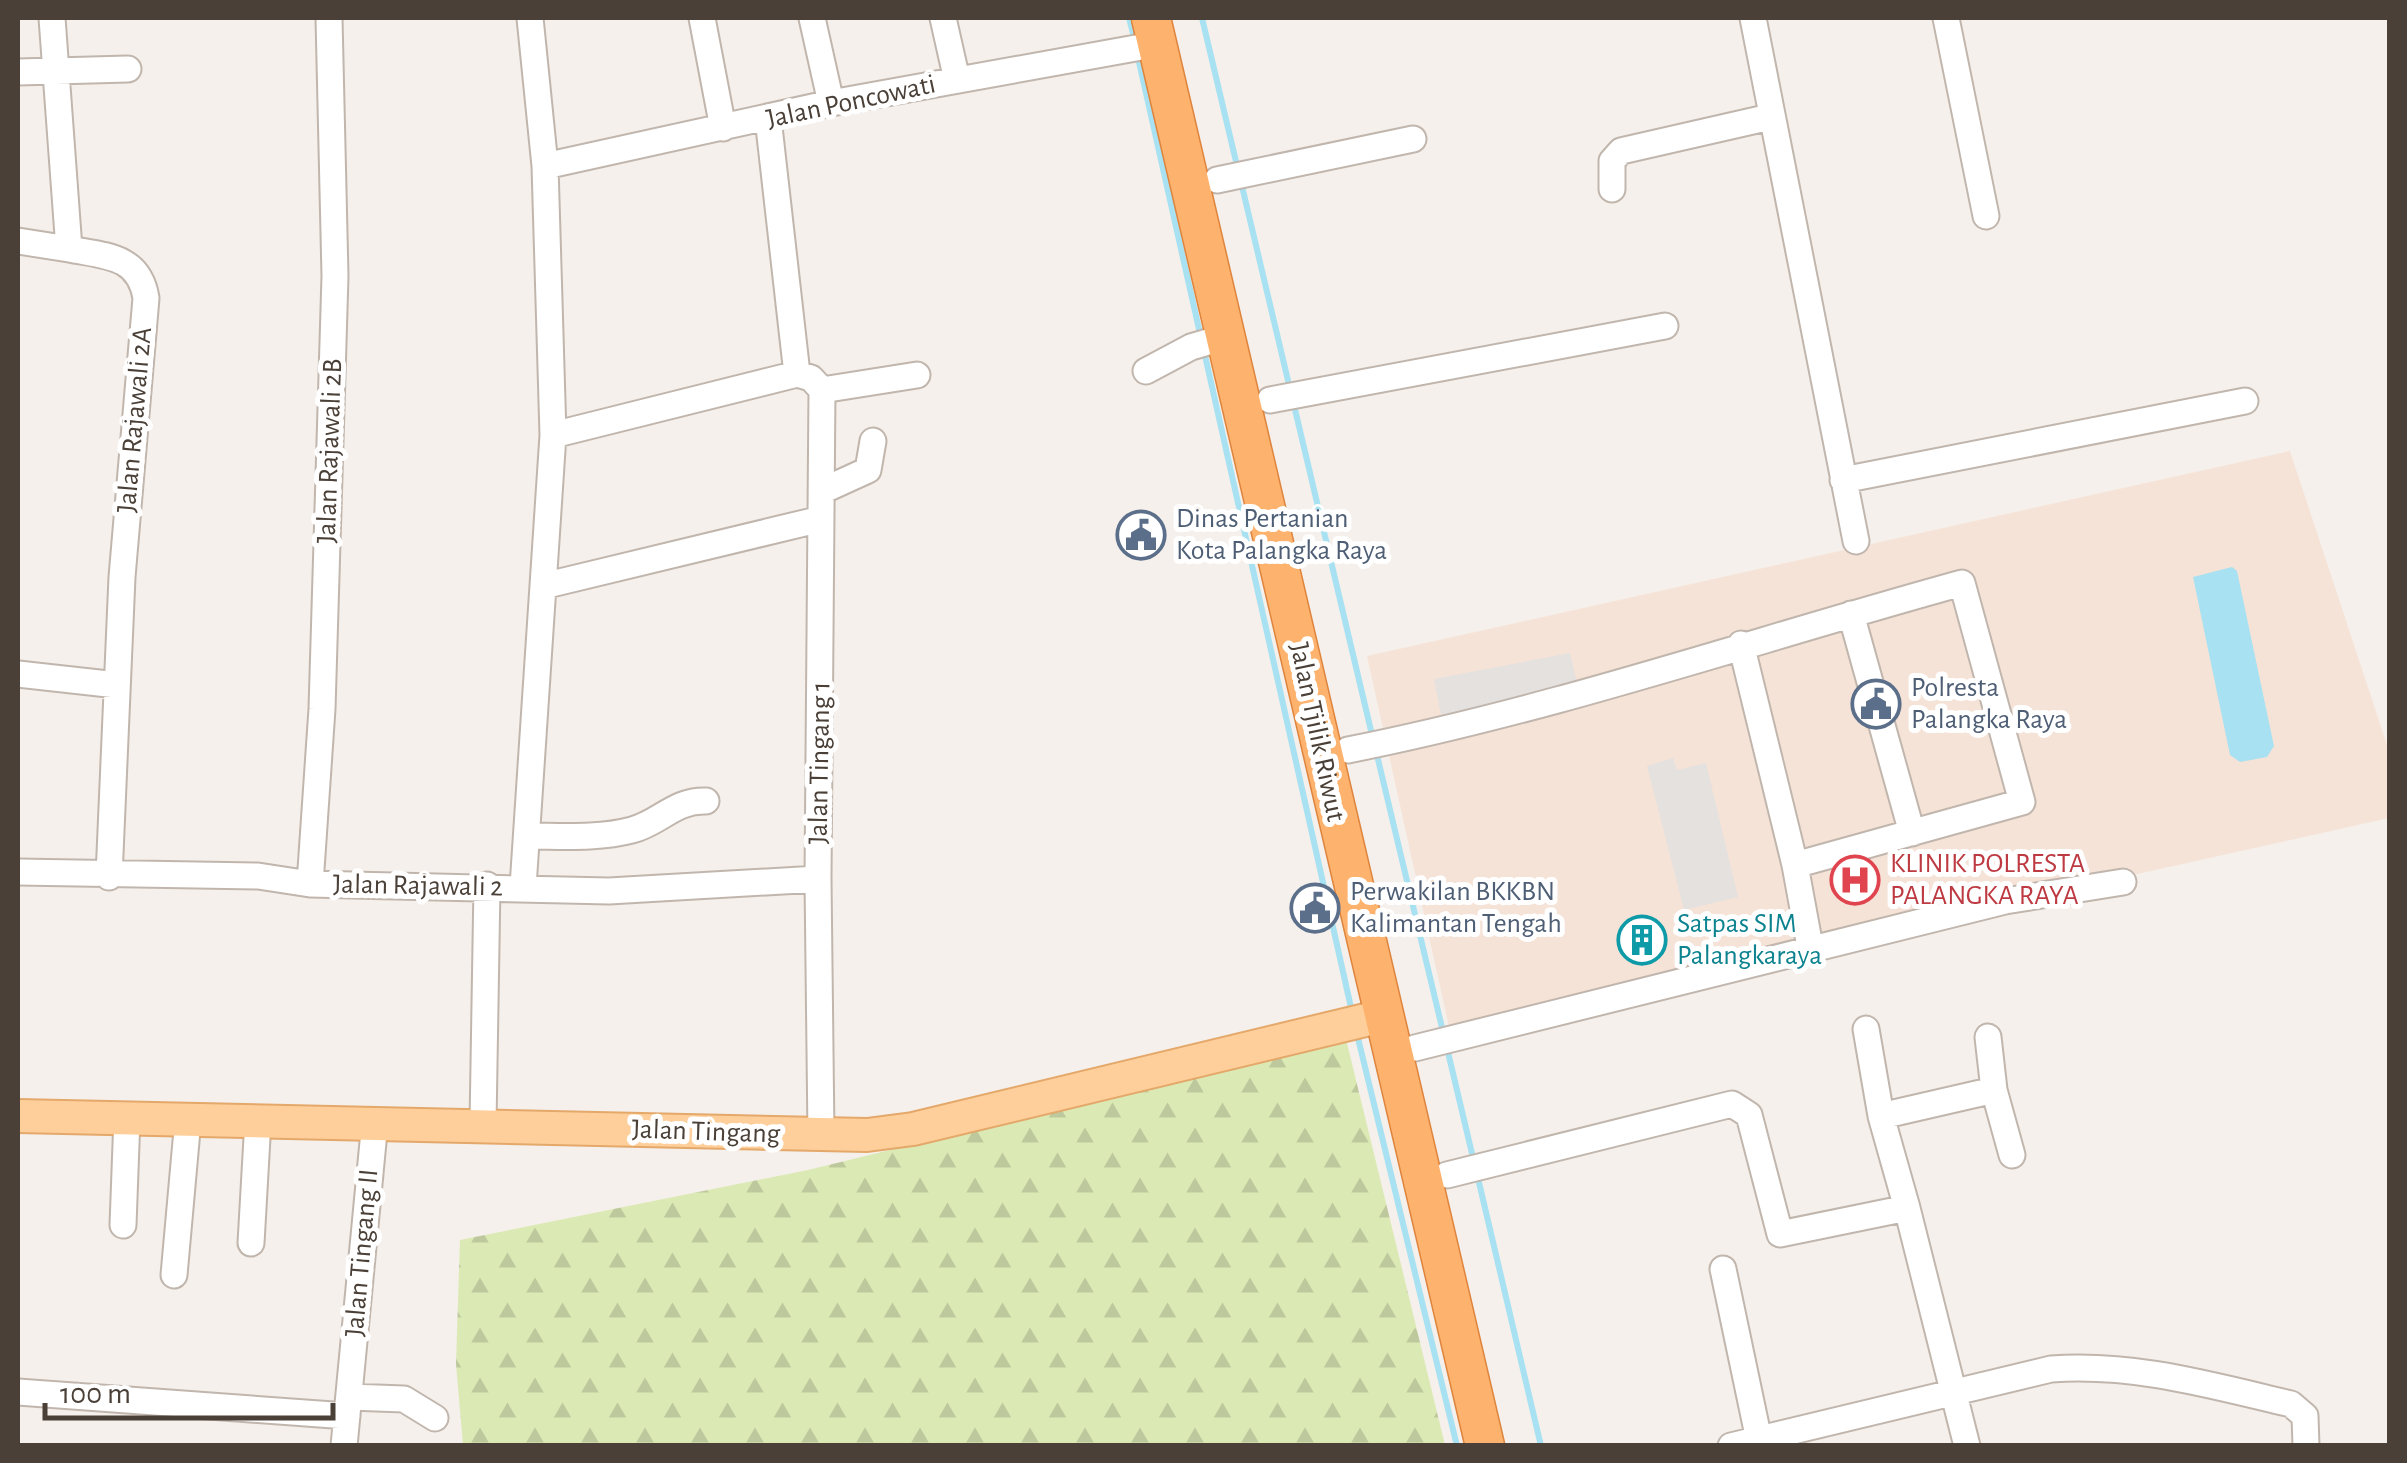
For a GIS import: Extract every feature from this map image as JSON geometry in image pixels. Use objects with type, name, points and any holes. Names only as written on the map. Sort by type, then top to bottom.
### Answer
[{"type":"highway","name":"Jalan Tjilik Riwut","points":[[1162,26],[1217,180],[1270,400],[1341,757],[1382,1016],[1485,1446]]},
{"type":"highway","name":"Jalan Tjilik Riwut","points":[[1162,26],[1228,336],[1416,1048],[1512,1446]]},
{"type":"main road","name":"Jalan Tingang","points":[[18,1116],[375,1121],[821,1136],[914,1129],[1382,1016]]},
{"type":"street","points":[[18,241],[69,249],[52,18]]},
{"type":"street","name":"Jalan Rajawali 2B","points":[[310,884],[322,709],[335,276],[329,18]]},
{"type":"street","points":[[523,887],[553,434],[545,166],[530,18]]},
{"type":"street","points":[[702,18],[723,128]]},
{"type":"street","points":[[812,18],[831,103]]},
{"type":"street","points":[[943,18],[958,80]]},
{"type":"street","points":[[1754,18],[1770,117],[1856,541]]},
{"type":"street","points":[[1946,18],[1986,216]]},
{"type":"street","name":"Jalan Poncowati","points":[[545,166],[831,103],[958,80],[1162,26]]},
{"type":"street","points":[[18,72],[128,69]]},
{"type":"street","points":[[1612,190],[1612,161],[1621,151],[1770,117]]},
{"type":"street","points":[[768,118],[797,374]]},
{"type":"street","points":[[1217,180],[1414,138]]},
{"type":"street","name":"Jalan Rajawali 2A","points":[[69,249],[119,258],[132,266],[144,281],[146,298],[122,576],[109,876]]},
{"type":"street","points":[[1270,400],[1665,326]]},
{"type":"street","points":[[1146,370],[1191,347],[1228,336]]},
{"type":"street","points":[[553,434],[797,374],[811,378],[822,390],[917,375]]},
{"type":"street","name":"Jalan Tingang 1","points":[[821,1136],[818,879],[822,390]]},
{"type":"street","points":[[1843,480],[2245,401]]},
{"type":"street","points":[[822,491],[868,470],[873,441]]},
{"type":"street","points":[[543,586],[821,520]]},
{"type":"street","points":[[1341,757],[1488,722],[1536,702],[1962,583],[2022,802],[1794,865]]},
{"type":"street","points":[[1851,614],[1912,833]]},
{"type":"street","points":[[1742,644],[1811,952]]},
{"type":"street","points":[[18,674],[117,686]]},
{"type":"street","points":[[526,836],[594,836],[636,830],[681,804],[706,801]]},
{"type":"street","name":"Jalan Rajawali 2","points":[[18,872],[258,876],[310,884],[628,890],[818,879]]},
{"type":"street","points":[[1416,1048],[2005,901],[2123,882]]},
{"type":"street","points":[[483,1124],[487,886]]},
{"type":"street","points":[[1866,1028],[1881,1116],[1967,1446]]},
{"type":"street","points":[[1988,1037],[1994,1090],[2012,1155]]},
{"type":"street","points":[[1881,1116],[1994,1090]]},
{"type":"street","points":[[1448,1175],[1732,1104],[1748,1115],[1780,1234],[1907,1208]]},
{"type":"street","points":[[122,1225],[127,1117]]},
{"type":"street","points":[[174,1275],[188,1119]]},
{"type":"street","points":[[252,1243],[258,1120]]},
{"type":"street","name":"Jalan Tingang II","points":[[344,1446],[375,1121]]},
{"type":"street","points":[[1723,1269],[1759,1440]]},
{"type":"street","points":[[1732,1446],[2051,1369],[2140,1369],[2291,1404],[2305,1416],[2306,1446]]},
{"type":"street","points":[[18,1392],[348,1407],[404,1399],[434,1418]]},
{"type":"shaded area","name":"Polresta Palangka Raya","points":[[2290,451],[2389,751],[2389,818],[1449,1027],[1367,656]]},
{"type":"shaded area","points":[[1570,653],[1579,692],[1444,731],[1434,679]]},
{"type":"shaded area","points":[[1673,758],[1677,770],[1706,763],[1738,897],[1684,910],[1647,766]]},
{"type":"green space","points":[[1346,1039],[1445,1445],[463,1445],[456,1364],[460,1240],[808,1170]]},
{"type":"water","points":[[2232,567],[2237,571],[2274,746],[2267,757],[2240,762],[2230,755],[2193,577]]},
{"type":"waterway","points":[[1129,18],[1135,41]]},
{"type":"waterway","points":[[1202,18],[1238,170]]},
{"type":"waterway","points":[[1137,53],[1201,338]]},
{"type":"waterway","points":[[1241,182],[1290,389]]},
{"type":"waterway","points":[[1204,351],[1352,1012]]},
{"type":"waterway","points":[[1293,401],[1373,739]]},
{"type":"waterway","points":[[1376,751],[1444,1036]]},
{"type":"waterway","points":[[1357,1034],[1457,1446]]},
{"type":"waterway","points":[[1447,1048],[1474,1162]]},
{"type":"waterway","points":[[1477,1174],[1541,1446]]},
{"type":"place","name":"Dinas Pertanian Kota Palangka Raya","points":[[1141,535]]},
{"type":"place","name":"Polresta Palangka Raya","points":[[1876,704]]},
{"type":"place","name":"KLINIK POLRESTA PALANGKA RAYA","points":[[1855,880]]},
{"type":"place","name":"Perwakilan BKKBN Kalimantan Tengah","points":[[1315,908]]},
{"type":"place","name":"Satpas SIM Palangkaraya","points":[[1642,940]]}]
